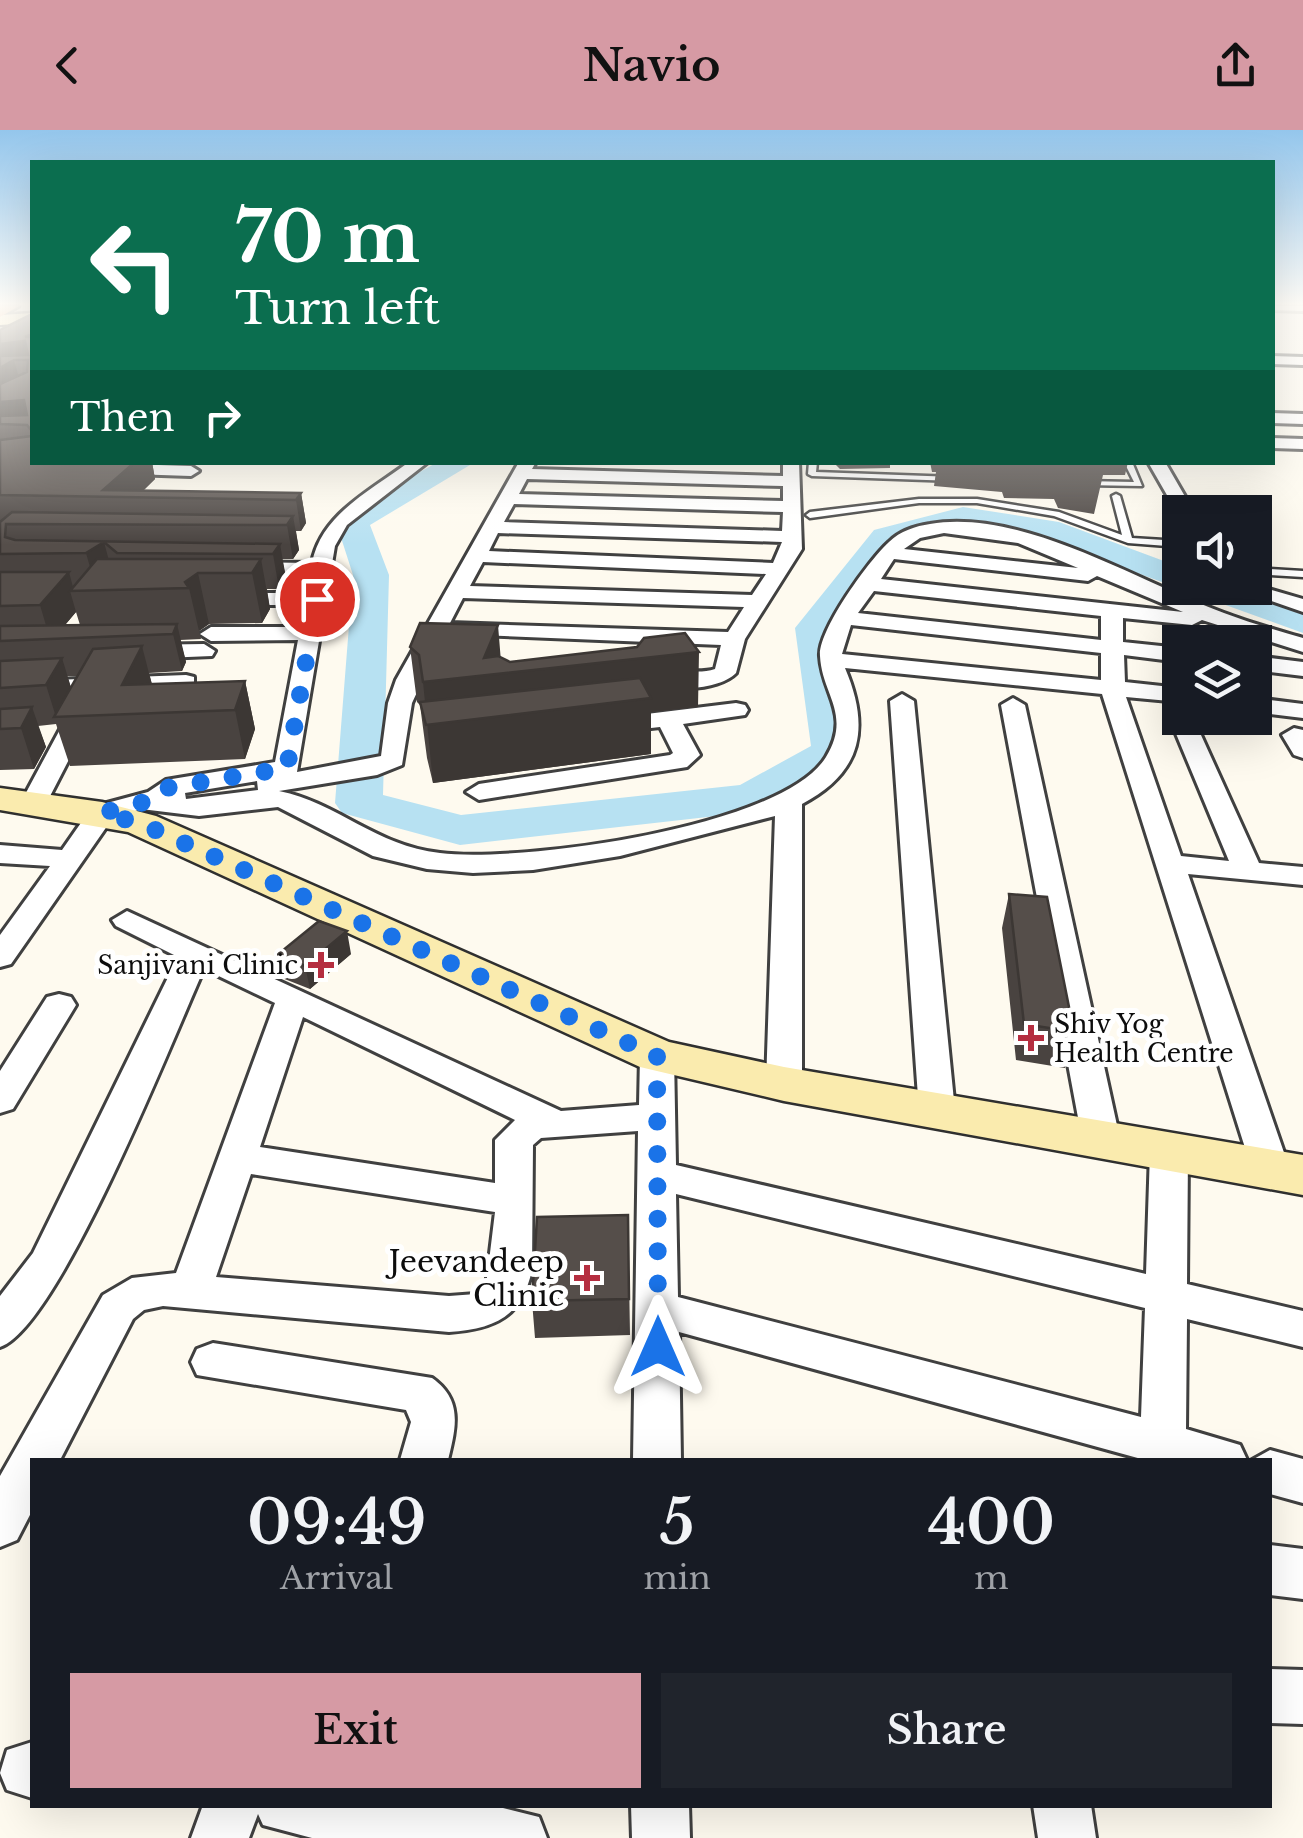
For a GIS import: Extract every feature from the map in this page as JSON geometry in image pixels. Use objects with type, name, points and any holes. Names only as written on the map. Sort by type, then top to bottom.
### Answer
[{"type":"street","points":[[1275,418],[1303,419]]},
{"type":"street","points":[[1275,443],[1303,444]]},
{"type":"street","points":[[67,465],[191,472]]},
{"type":"street","points":[[416,465],[317,540],[321,570],[287,768],[166,788],[164,798],[172,808],[276,798],[382,850],[423,859],[502,864],[592,852],[769,811],[821,780],[842,754],[851,730],[848,702],[830,660],[845,618],[889,553],[918,533],[996,532],[1026,538],[1232,623],[1303,645]]},
{"type":"street","points":[[1158,465],[1176,495]]},
{"type":"street","points":[[0,956],[102,813],[164,798],[388,764],[393,760],[401,700],[416,665],[526,468],[791,472],[800,511],[792,538],[781,569],[754,601],[734,639],[725,673],[717,678],[640,685]]},
{"type":"street","points":[[507,499],[800,511]]},
{"type":"street","points":[[492,526],[792,538]]},
{"type":"street","points":[[889,553],[988,555],[1127,580]]},
{"type":"street","points":[[982,596],[988,555]]},
{"type":"street","points":[[476,556],[781,569]]},
{"type":"street","points":[[226,568],[321,570]]},
{"type":"street","points":[[868,584],[1232,623]]},
{"type":"street","points":[[456,592],[754,601]]},
{"type":"street","points":[[1272,597],[1303,606]]},
{"type":"street","points":[[200,598],[317,599]]},
{"type":"street","points":[[1112,610],[1113,687],[1170,864],[1287,1172]]},
{"type":"street","points":[[845,618],[1162,653]]},
{"type":"street","points":[[437,627],[734,639]]},
{"type":"street","points":[[114,652],[312,632]]},
{"type":"street","points":[[830,660],[1162,693]]},
{"type":"street","points":[[416,665],[444,666]]},
{"type":"street","points":[[1272,665],[1303,669]]},
{"type":"street","points":[[0,689],[186,682]]},
{"type":"street","points":[[17,801],[68,736],[96,685]]},
{"type":"street","points":[[600,695],[616,725]]},
{"type":"street","points":[[401,700],[410,703],[414,751]]},
{"type":"street","points":[[902,702],[937,1110]]},
{"type":"street","points":[[1013,705],[1101,1139]]},
{"type":"street","points":[[583,729],[736,710]]},
{"type":"street","points":[[1272,715],[1300,732]]},
{"type":"street","points":[[479,792],[678,762],[687,755],[668,719]]},
{"type":"street","points":[[1189,735],[1248,871]]},
{"type":"street","points":[[34,737],[68,736]]},
{"type":"street","points":[[17,801],[102,813],[142,824],[657,1056],[784,1084],[1287,1172]]},
{"type":"street","points":[[784,1084],[789,802]]},
{"type":"street","points":[[0,854],[71,859]]},
{"type":"street","points":[[1170,864],[1303,876]]},
{"type":"street","points":[[127,920],[556,1124]]},
{"type":"street","points":[[0,1330],[17,1282],[49,1263],[196,953]]},
{"type":"street","points":[[190,1292],[294,1000]]},
{"type":"street","points":[[0,1100],[60,1005]]},
{"type":"street","points":[[657,1056],[657,1458]]},
{"type":"street","points":[[36,1458],[118,1307],[132,1295],[163,1289],[449,1314],[482,1312],[503,1297],[510,1275],[514,1140],[532,1126],[657,1117]]},
{"type":"street","points":[[1164,1445],[1169,1152]]},
{"type":"street","points":[[238,1158],[512,1200]]},
{"type":"street","points":[[657,1175],[1166,1299],[1303,1328]]},
{"type":"street","points":[[658,1310],[1215,1458]]},
{"type":"street","points":[[213,1362],[416,1392],[431,1403],[434,1422],[425,1458]]},
{"type":"street","points":[[0,1524],[30,1469]]},
{"type":"street","points":[[1272,1473],[1303,1481]]},
{"type":"street","points":[[1272,1570],[1303,1574]]},
{"type":"street","points":[[1272,1696],[1303,1697]]},
{"type":"street","points":[[220,1838],[231,1808]]},
{"type":"street","points":[[304,1808],[518,1838]]},
{"type":"street","points":[[660,1808],[661,1838]]},
{"type":"street","points":[[1062,1808],[1067,1838]]},
{"type":"lane","points":[[813,465],[812,474],[965,479]]},
{"type":"lane","points":[[909,465],[911,477]]},
{"type":"lane","points":[[1065,482],[1139,484],[1130,465]]},
{"type":"lane","points":[[1116,496],[1128,540]]},
{"type":"lane","points":[[800,511],[919,501],[976,501],[1056,514],[1128,540],[1162,543]]},
{"type":"lane","points":[[1272,572],[1303,574]]},
{"type":"building","points":[[0,386],[30,386],[30,429],[27,425],[0,424],[0,416],[27,415],[24,400],[0,402]]},
{"type":"building","points":[[30,436],[30,465],[132,465],[103,490],[301,493],[296,500],[0,495],[0,440]]},
{"type":"building","points":[[12,512],[293,516],[287,525],[6,524],[5,537],[15,540],[280,544],[273,554],[117,553],[104,542],[86,553],[0,554],[0,522]]},
{"type":"building","points":[[97,559],[261,559],[252,573],[198,573],[185,582],[189,588],[70,591]]},
{"type":"building","points":[[0,572],[69,572],[40,605],[0,606]]},
{"type":"building","points":[[420,623],[498,625],[484,658],[498,656],[510,662],[637,647],[644,638],[685,633],[699,652],[423,682],[419,655],[410,647]]},
{"type":"building","points":[[177,624],[173,634],[0,641],[0,626]]},
{"type":"building","points":[[142,646],[122,685],[245,681],[235,710],[54,717],[93,649]]},
{"type":"building","points":[[62,658],[46,685],[0,688],[0,661]]},
{"type":"building","points":[[640,678],[651,698],[426,725],[420,702]]},
{"type":"building","points":[[32,707],[21,728],[0,729],[0,709]]},
{"type":"building","points":[[1009,894],[1047,897],[1074,1032],[1024,1024]]},
{"type":"building","points":[[319,921],[347,931],[305,966],[277,955]]},
{"type":"building","points":[[628,1215],[629,1299],[532,1301],[537,1217]]},
{"type":"waterway","points":[[456,465],[352,522],[371,575],[359,803],[460,830],[752,798],[834,751],[814,628],[886,537],[963,517],[1047,529],[1162,572]]},
{"type":"waterway","points":[[1252,605],[1303,622]]},
{"type":"place","name":"Sanjivani Clinic","points":[[321,965]]},
{"type":"place","name":"Shiv Yog Health Centre","points":[[1031,1038]]},
{"type":"place","name":"Jeevandeep Clinic","points":[[587,1278]]},
{"type":"route","points":[[317,599],[292,758],[287,768],[166,788],[156,799],[102,813],[142,824],[657,1056],[658,1347]]}]
